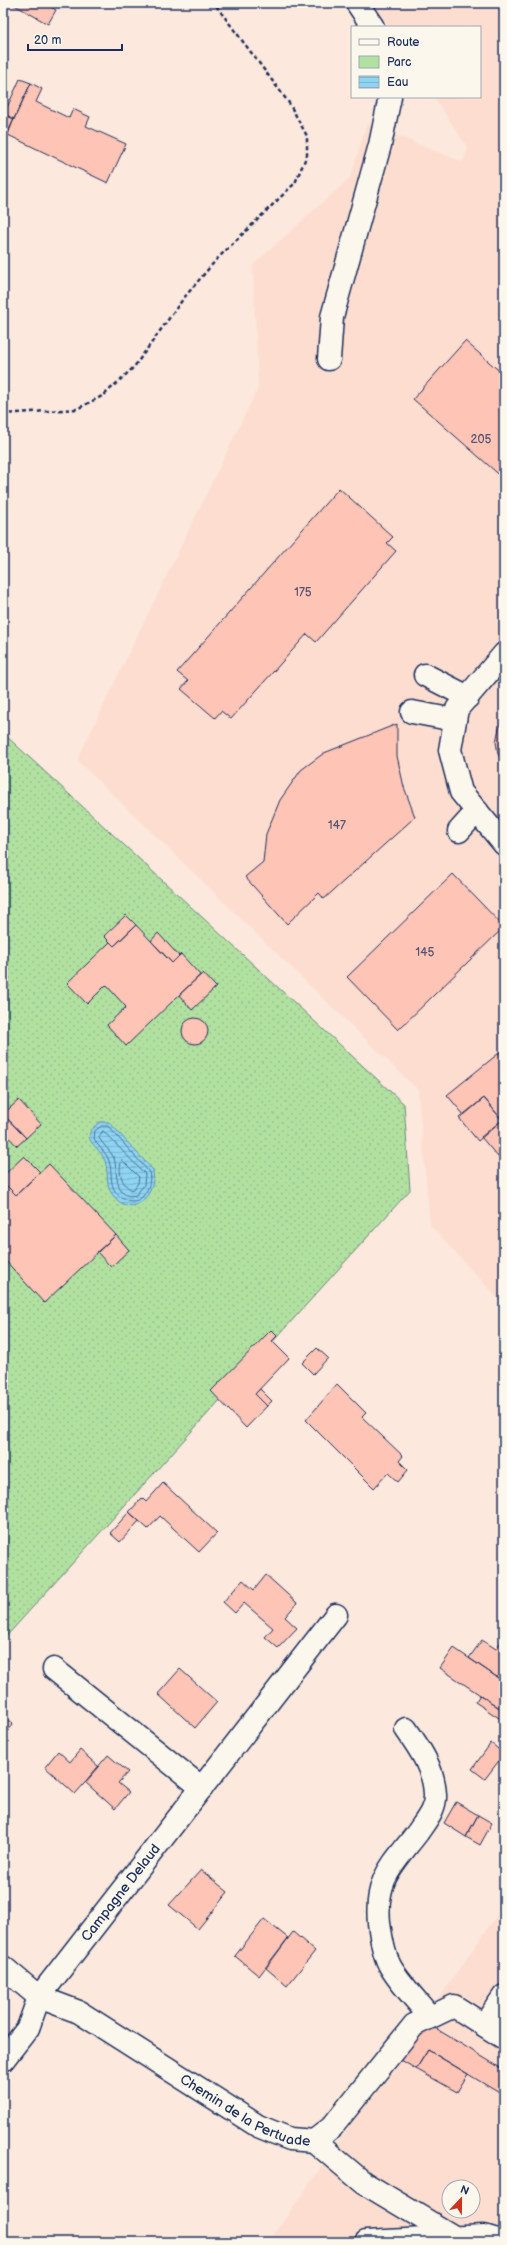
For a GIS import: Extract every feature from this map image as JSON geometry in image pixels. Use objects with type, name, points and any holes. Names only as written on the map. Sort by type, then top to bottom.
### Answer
[{"type":"street","points":[[357,3],[372,26]]},
{"type":"street","points":[[329,359],[332,317],[380,145],[390,98]]},
{"type":"street","points":[[504,654],[457,709],[450,750],[461,792],[504,844]]},
{"type":"street","points":[[425,675],[468,697]]},
{"type":"street","points":[[412,712],[455,720]]},
{"type":"street","points":[[459,831],[477,811]]},
{"type":"street","name":"Campagne Delaud","points":[[39,1997],[336,1615]]},
{"type":"street","points":[[54,1669],[202,1788]]},
{"type":"street","points":[[406,1729],[425,1759],[433,1776],[435,1795],[433,1810],[388,1871],[380,1889],[378,1906],[381,1936],[389,1965],[430,2017]]},
{"type":"street","name":"Chemin de la Pertuade","points":[[3,1967],[39,1997],[79,2012],[258,2126],[290,2139],[314,2141],[332,2127],[414,2025],[430,2017],[454,2006],[504,2038]]},
{"type":"street","points":[[484,2026],[504,1996]]},
{"type":"street","points":[[3,2060],[28,2028],[39,1997]]},
{"type":"street","points":[[314,2141],[364,2183],[454,2237]]},
{"type":"street","points":[[366,2242],[484,2236],[504,2242]]},
{"type":"path","points":[[3,414],[77,409],[104,395],[134,367],[184,299],[216,260],[295,183],[307,155],[307,136],[289,103],[214,3]]},
{"type":"shaded area","points":[[373,3],[504,3],[504,1305],[430,1225],[418,1090],[77,760],[258,388],[253,265],[350,178],[367,124],[463,162],[468,148],[435,98],[481,98],[481,26],[388,26]]},
{"type":"shaded area","points":[[504,1905],[504,2242],[269,2242]]},
{"type":"green space","points":[[3,733],[404,1104],[410,1190],[3,1640]]},
{"type":"water","points":[[100,1122],[109,1122],[153,1170],[151,1189],[141,1202],[134,1205],[127,1205],[119,1202],[112,1194],[108,1182],[105,1161],[89,1138],[93,1128]]},
{"type":"building","points":[[11,3],[44,3],[56,10],[48,24]]},
{"type":"building","points":[[20,79],[31,83],[14,119],[4,114]]},
{"type":"building","points":[[31,83],[42,89],[36,102],[69,118],[73,109],[90,117],[86,126],[126,144],[108,183],[8,135],[6,136]]},
{"type":"building","points":[[3,114],[14,119],[3,147]]},
{"type":"building","points":[[465,341],[504,375],[504,479],[413,399]]},
{"type":"building","points":[[339,488],[393,537],[387,543],[396,551],[316,642],[307,634],[231,719],[221,711],[215,718],[181,689],[188,681],[177,672]]},
{"type":"building","points":[[504,719],[504,765],[498,754],[496,742],[499,728]]},
{"type":"building","points":[[397,724],[397,756],[404,787],[415,817],[324,899],[319,893],[287,924],[245,877],[263,862],[266,834],[280,800],[301,770],[324,753]]},
{"type":"building","points":[[453,874],[504,927],[398,1030],[347,977]]},
{"type":"building","points":[[126,915],[136,925],[114,946],[104,936]]},
{"type":"building","points":[[136,925],[172,963],[181,954],[200,975],[126,1046],[107,1025],[126,1007],[106,985],[87,1004],[67,983],[110,942],[114,946]]},
{"type":"building","points":[[158,933],[179,956],[172,963],[151,941]]},
{"type":"building","points":[[203,973],[216,987],[192,1010],[179,995]]},
{"type":"building","points":[[195,1018],[204,1022],[208,1031],[204,1040],[195,1044],[186,1040],[182,1031],[186,1022]]},
{"type":"building","points":[[504,1049],[504,1152],[498,1157],[481,1137],[502,1120],[484,1098],[464,1115],[447,1095]]},
{"type":"building","points":[[484,1098],[502,1120],[478,1141],[459,1118]]},
{"type":"building","points":[[19,1100],[41,1124],[26,1138],[3,1114]]},
{"type":"building","points":[[3,1114],[26,1138],[17,1146],[3,1131]]},
{"type":"building","points":[[24,1156],[40,1172],[16,1195],[3,1182],[3,1176]]},
{"type":"building","points":[[49,1164],[116,1235],[44,1303],[3,1258],[3,1182],[16,1195]]},
{"type":"building","points":[[116,1235],[129,1250],[111,1267],[97,1252]]},
{"type":"building","points":[[271,1330],[277,1336],[272,1341],[289,1358],[255,1394],[267,1406],[246,1428],[211,1391]]},
{"type":"building","points":[[317,1348],[328,1358],[313,1374],[302,1363]]},
{"type":"building","points":[[337,1384],[366,1413],[362,1417],[403,1456],[399,1461],[408,1470],[398,1482],[388,1473],[374,1488],[306,1420]]},
{"type":"building","points":[[260,1389],[272,1401],[267,1406],[255,1394]]},
{"type":"building","points":[[163,1483],[217,1533],[199,1552],[160,1516],[148,1529],[129,1512],[142,1498],[146,1502]]},
{"type":"building","points":[[129,1512],[139,1521],[120,1542],[110,1533]]},
{"type":"building","points":[[266,1575],[297,1603],[285,1617],[297,1628],[278,1648],[265,1637],[273,1628],[244,1603],[235,1613],[223,1602],[243,1580],[254,1590]]},
{"type":"building","points":[[503,1639],[504,1682],[469,1658],[482,1640],[496,1649]]},
{"type":"building","points":[[454,1648],[504,1682],[504,1711],[440,1668]]},
{"type":"building","points":[[180,1669],[217,1702],[195,1728],[158,1694]]},
{"type":"building","points":[[480,1695],[504,1711],[502,1720],[475,1702]]},
{"type":"building","points":[[3,1716],[13,1724],[3,1735]]},
{"type":"building","points":[[491,1743],[504,1754],[485,1779],[472,1769]]},
{"type":"building","points":[[80,1750],[99,1767],[75,1794],[45,1767],[58,1751],[70,1762]]},
{"type":"building","points":[[108,1755],[128,1772],[118,1783],[129,1792],[115,1809],[85,1782]]},
{"type":"building","points":[[456,1802],[478,1815],[466,1837],[444,1823]]},
{"type":"building","points":[[478,1815],[492,1823],[480,1845],[466,1837]]},
{"type":"building","points":[[201,1870],[228,1892],[198,1929],[169,1905]]},
{"type":"building","points":[[264,1919],[288,1938],[259,1976],[235,1956]]},
{"type":"building","points":[[293,1932],[315,1951],[287,1986],[266,1968]]},
{"type":"building","points":[[435,2028],[504,2070],[504,2089],[501,2094],[428,2050],[416,2069],[401,2060],[418,2030]]},
{"type":"building","points":[[428,2050],[468,2074],[457,2092],[416,2069]]}]
